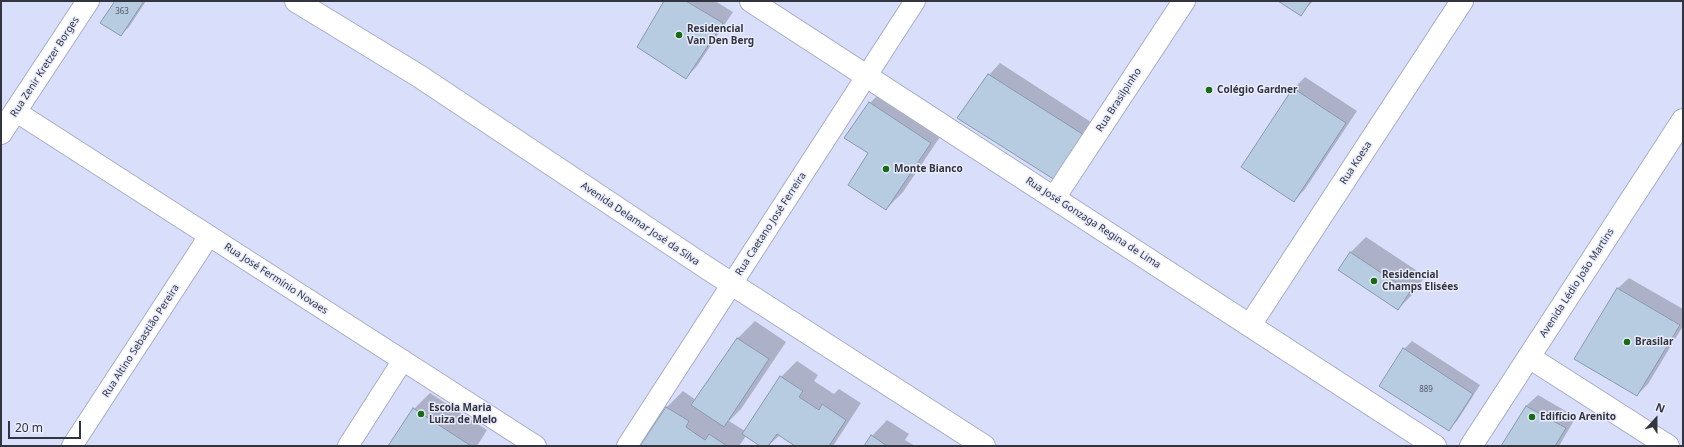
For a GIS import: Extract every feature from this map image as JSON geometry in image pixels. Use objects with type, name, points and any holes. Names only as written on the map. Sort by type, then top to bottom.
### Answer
[{"type":"street","name":"Rua Zenir Kretzer Borges","points":[[1,133],[88,1]]},
{"type":"street","name":"Avenida Delamar José da Silva","points":[[296,1],[419,76],[732,284],[984,446]]},
{"type":"street","name":"Rua José Gonzaga Regina de Lima","points":[[751,1],[1435,446]]},
{"type":"street","name":"Rua Caetano José Ferreira","points":[[627,446],[915,1]]},
{"type":"street","name":"Rua Brasilpinho","points":[[1054,198],[1184,1]]},
{"type":"street","name":"Rua Koesa","points":[[1250,325],[1462,1]]},
{"type":"street","name":"Rua José Fermínio Novaes","points":[[16,111],[536,446]]},
{"type":"street","name":"Avenida Lédio João Martins","points":[[1471,446],[1683,120]]},
{"type":"street","name":"Rua Altino Sebastião Pereira","points":[[72,446],[210,236]]},
{"type":"street","points":[[1529,357],[1668,446]]},
{"type":"street","points":[[348,446],[403,360]]},
{"type":"building","points":[[115,1],[144,1],[121,36],[100,23]]},
{"type":"building","name":"Residencial Van Den Berg","points":[[664,1],[686,1],[723,23],[686,79],[637,47]]},
{"type":"building","points":[[1278,1],[1311,1],[1301,16]]},
{"type":"building","points":[[988,74],[1084,135],[1055,180],[957,118]]},
{"type":"building","points":[[1293,88],[1346,123],[1294,202],[1241,167]]},
{"type":"building","name":"Monte Bianco","points":[[869,102],[931,143],[886,210],[848,185],[868,153],[844,138]]},
{"type":"building","name":"Residencial Champs Elisées","points":[[1350,252],[1410,292],[1398,310],[1338,270]]},
{"type":"building","name":"Brasilar","points":[[1617,288],[1680,325],[1637,396],[1574,359]]},
{"type":"building","points":[[737,338],[769,359],[724,427],[691,405]]},
{"type":"building","points":[[1403,348],[1473,394],[1449,431],[1379,386]]},
{"type":"building","points":[[780,376],[803,391],[799,397],[819,410],[822,404],[846,420],[829,446],[795,446],[777,434],[768,446],[760,446],[742,434]]},
{"type":"building","name":"Edifício Arenito","points":[[1526,406],[1566,428],[1555,446],[1501,446]]},
{"type":"building","points":[[666,407],[689,421],[686,427],[705,440],[709,434],[727,446],[640,446]]},
{"type":"building","points":[[413,408],[471,446],[388,446]]},
{"type":"building","points":[[871,435],[887,446],[864,446]]},
{"type":"place","name":"Residencial Van Den Berg","points":[[679,35]]},
{"type":"place","name":"Colégio Gardner","points":[[1209,90]]},
{"type":"place","name":"Monte Bianco","points":[[886,169]]},
{"type":"place","name":"Residencial Champs Elisées","points":[[1374,281]]},
{"type":"place","name":"Brasilar","points":[[1627,342]]},
{"type":"place","name":"Escola Maria Luiza de Melo","points":[[421,414]]},
{"type":"place","name":"Edifício Arenito","points":[[1532,417]]}]
